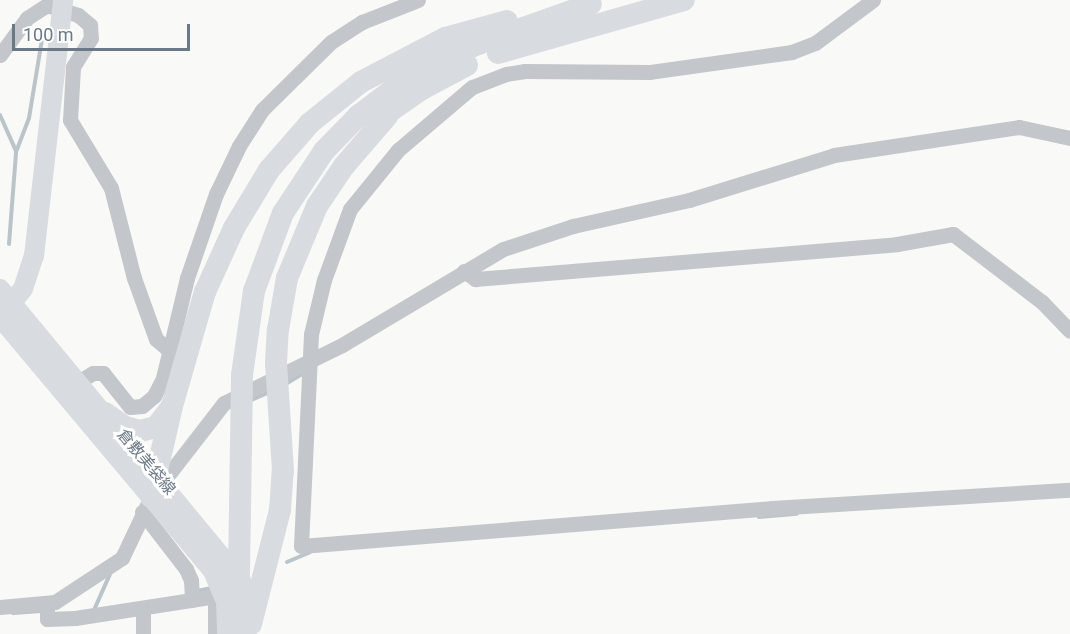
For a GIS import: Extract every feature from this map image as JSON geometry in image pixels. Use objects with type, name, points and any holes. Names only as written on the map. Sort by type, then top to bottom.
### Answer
[{"type":"highway","points":[[248,336],[271,266],[304,200],[351,142],[401,102],[443,76],[493,54],[684,0]]},
{"type":"highway","points":[[247,631],[239,413],[254,291],[272,235],[309,171],[347,127],[378,99],[432,64],[473,46],[600,2]]},
{"type":"highway","points":[[153,491],[171,406],[205,292],[234,228],[269,170],[310,123],[361,82],[445,38],[501,22],[600,2]]},
{"type":"highway","points":[[247,631],[265,570],[282,491],[276,363],[281,303],[305,229],[344,166],[401,102]]},
{"type":"highway","points":[[105,413],[125,427],[140,431],[156,427],[171,406]]},
{"type":"highway","points":[[218,580],[233,588],[245,588],[265,570]]},
{"type":"main road","points":[[4,312],[27,282],[34,256],[63,5]]},
{"type":"main road","points":[[0,288],[4,312]]},
{"type":"main road","name":"倉敷美袋線","points":[[4,312],[78,382],[105,413],[153,491],[228,560],[245,588],[247,631]]},
{"type":"main road","name":"倉敷美袋線","points":[[4,312],[153,491],[218,580],[226,601],[227,634]]},
{"type":"street","points":[[78,382],[93,373],[103,373],[125,404],[142,406],[159,388],[187,278],[216,194],[239,146],[262,111],[331,42],[362,22],[418,0]]},
{"type":"street","points":[[873,0],[815,43],[792,52],[650,72],[525,71],[472,87],[398,150],[350,209],[324,280],[309,368],[302,546],[737,510],[1070,490]]},
{"type":"street","points":[[0,55],[35,9],[47,5],[63,5],[85,19],[92,31],[88,44],[73,68],[70,120],[111,188],[138,288],[156,339],[170,351]]},
{"type":"street","points":[[0,607],[47,610],[122,558],[153,491],[224,403],[309,368],[464,271],[530,238],[689,200],[834,155],[1019,127],[1070,138]]},
{"type":"street","points":[[464,271],[475,279],[800,253],[953,234],[999,268],[1070,331]]},
{"type":"street","points":[[153,491],[186,569],[192,595]]},
{"type":"street","points":[[47,610],[47,619],[75,618],[143,610],[192,595],[211,597],[215,603],[215,634]]},
{"type":"street","points":[[143,610],[143,634]]},
{"type":"waterway","points":[[9,244],[16,152],[29,118],[43,33]]},
{"type":"waterway","points":[[0,115],[16,151]]},
{"type":"waterway","points":[[284,385],[304,373]]},
{"type":"waterway","points":[[249,401],[269,392]]},
{"type":"waterway","points":[[759,517],[797,514]]},
{"type":"waterway","points":[[287,562],[310,552]]},
{"type":"waterway","points":[[94,610],[110,574]]},
{"type":"waterway","points":[[197,591],[211,588]]},
{"type":"waterway","points":[[13,613],[44,611]]}]
